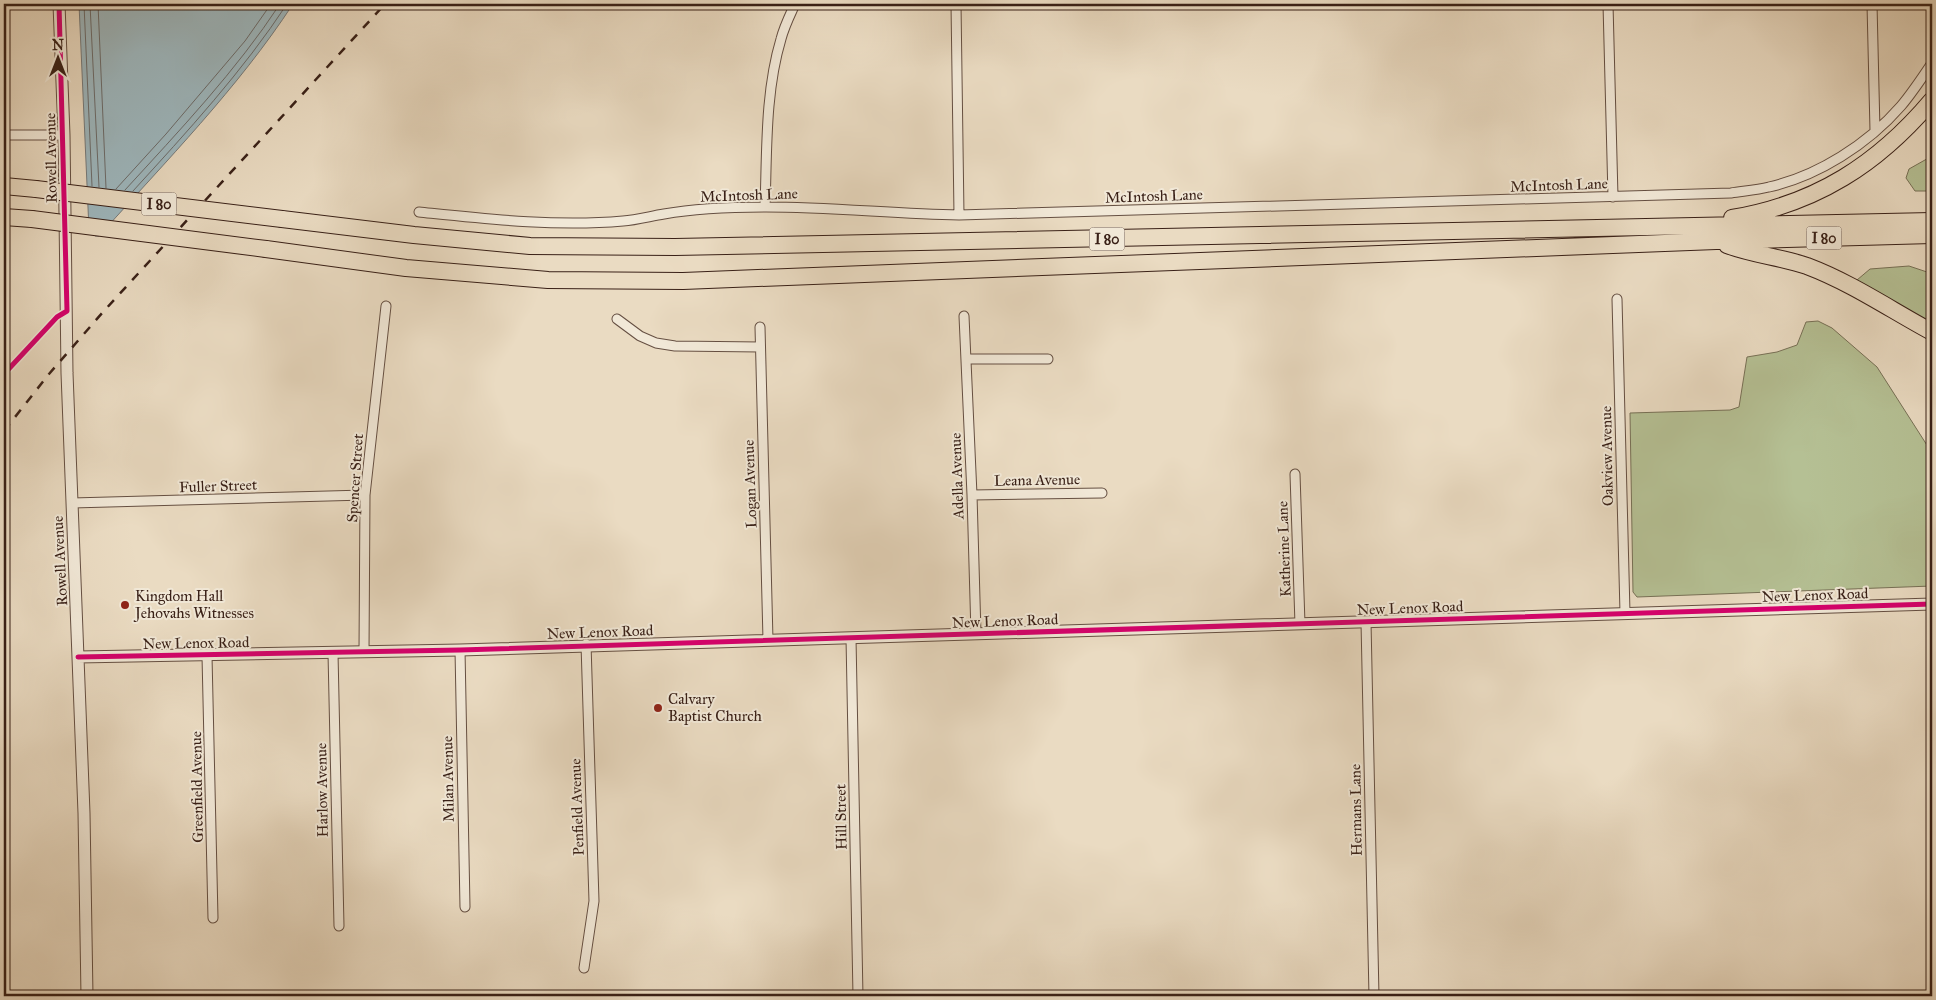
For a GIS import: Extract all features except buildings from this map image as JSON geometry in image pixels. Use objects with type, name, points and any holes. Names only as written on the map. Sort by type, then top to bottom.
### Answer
[{"type":"highway","points":[[1672,227],[1764,212],[1826,188],[1864,166],[1892,143],[1932,100]]},
{"type":"highway","name":"I 80","points":[[4,186],[414,235],[530,246],[676,248],[1932,221]]},
{"type":"highway","name":"I 80","points":[[4,217],[32,219],[406,268],[548,280],[682,281],[1716,241],[1932,235]]},
{"type":"highway","points":[[1716,241],[1742,251],[1786,260],[1823,272],[1932,332]]},
{"type":"street","name":"Rowell Avenue","points":[[59,4],[64,135],[67,373],[78,657],[87,996]]},
{"type":"street","points":[[765,206],[769,110],[781,40],[795,4]]},
{"type":"street","points":[[956,4],[959,215]]},
{"type":"street","points":[[1608,4],[1613,197]]},
{"type":"street","points":[[1872,4],[1875,131]]},
{"type":"street","name":"McIntosh Lane","points":[[419,212],[508,220],[578,223],[625,221],[666,213],[706,209],[765,206],[959,215],[1731,193],[1770,187],[1813,171],[1842,156],[1875,131],[1901,106],[1932,63]]},
{"type":"street","points":[[4,135],[64,135]]},
{"type":"street","name":"Oakview Avenue","points":[[1617,299],[1625,613]]},
{"type":"street","name":"Spencer Street","points":[[364,652],[365,495],[386,306]]},
{"type":"street","name":"Adella Avenue","points":[[964,316],[976,634]]},
{"type":"street","points":[[618,319],[640,336],[656,343],[675,346],[760,347]]},
{"type":"street","name":"Logan Avenue","points":[[760,327],[768,640]]},
{"type":"street","points":[[967,359],[1048,359]]},
{"type":"street","name":"Katherine Lane","points":[[1295,474],[1300,624]]},
{"type":"street","name":"Leana Avenue","points":[[972,495],[1102,493]]},
{"type":"street","name":"Fuller Street","points":[[72,503],[365,495]]},
{"type":"street","name":"New Lenox Road","points":[[78,657],[460,650],[586,644],[851,638],[1932,604]]},
{"type":"street","name":"Hermans Lane","points":[[1366,622],[1374,996]]},
{"type":"street","name":"Hill Street","points":[[851,638],[858,996]]},
{"type":"street","name":"Penfield Avenue","points":[[584,968],[594,900],[586,644]]},
{"type":"street","name":"Milan Avenue","points":[[460,650],[464,907]]},
{"type":"street","name":"Harlow Avenue","points":[[333,653],[339,926]]},
{"type":"street","name":"Greenfield Avenue","points":[[207,656],[213,918]]},
{"type":"green space","points":[[1932,156],[1932,191],[1915,191],[1906,178],[1909,169]]},
{"type":"green space","points":[[1909,266],[1930,273],[1932,279],[1932,342],[1930,328],[1858,285],[1857,280],[1870,269]]},
{"type":"green space","points":[[1818,321],[1832,328],[1877,367],[1932,453],[1932,586],[1637,597],[1633,592],[1630,413],[1730,410],[1739,407],[1747,357],[1777,352],[1797,345],[1806,322]]},
{"type":"water","points":[[79,4],[293,4],[272,35],[225,95],[99,236],[95,236],[89,230]]},
{"type":"railway","points":[[4,431],[49,374],[103,312],[385,4]]},
{"type":"cycle path","points":[[4,374],[57,317],[67,311],[59,4]]},
{"type":"cycle path","points":[[78,657],[460,650],[1932,604]]},
{"type":"place","name":"Kingdom Hall Jehovahs Witnesses","points":[[125,605]]},
{"type":"place","name":"Calvary Baptist Church","points":[[658,708]]}]
